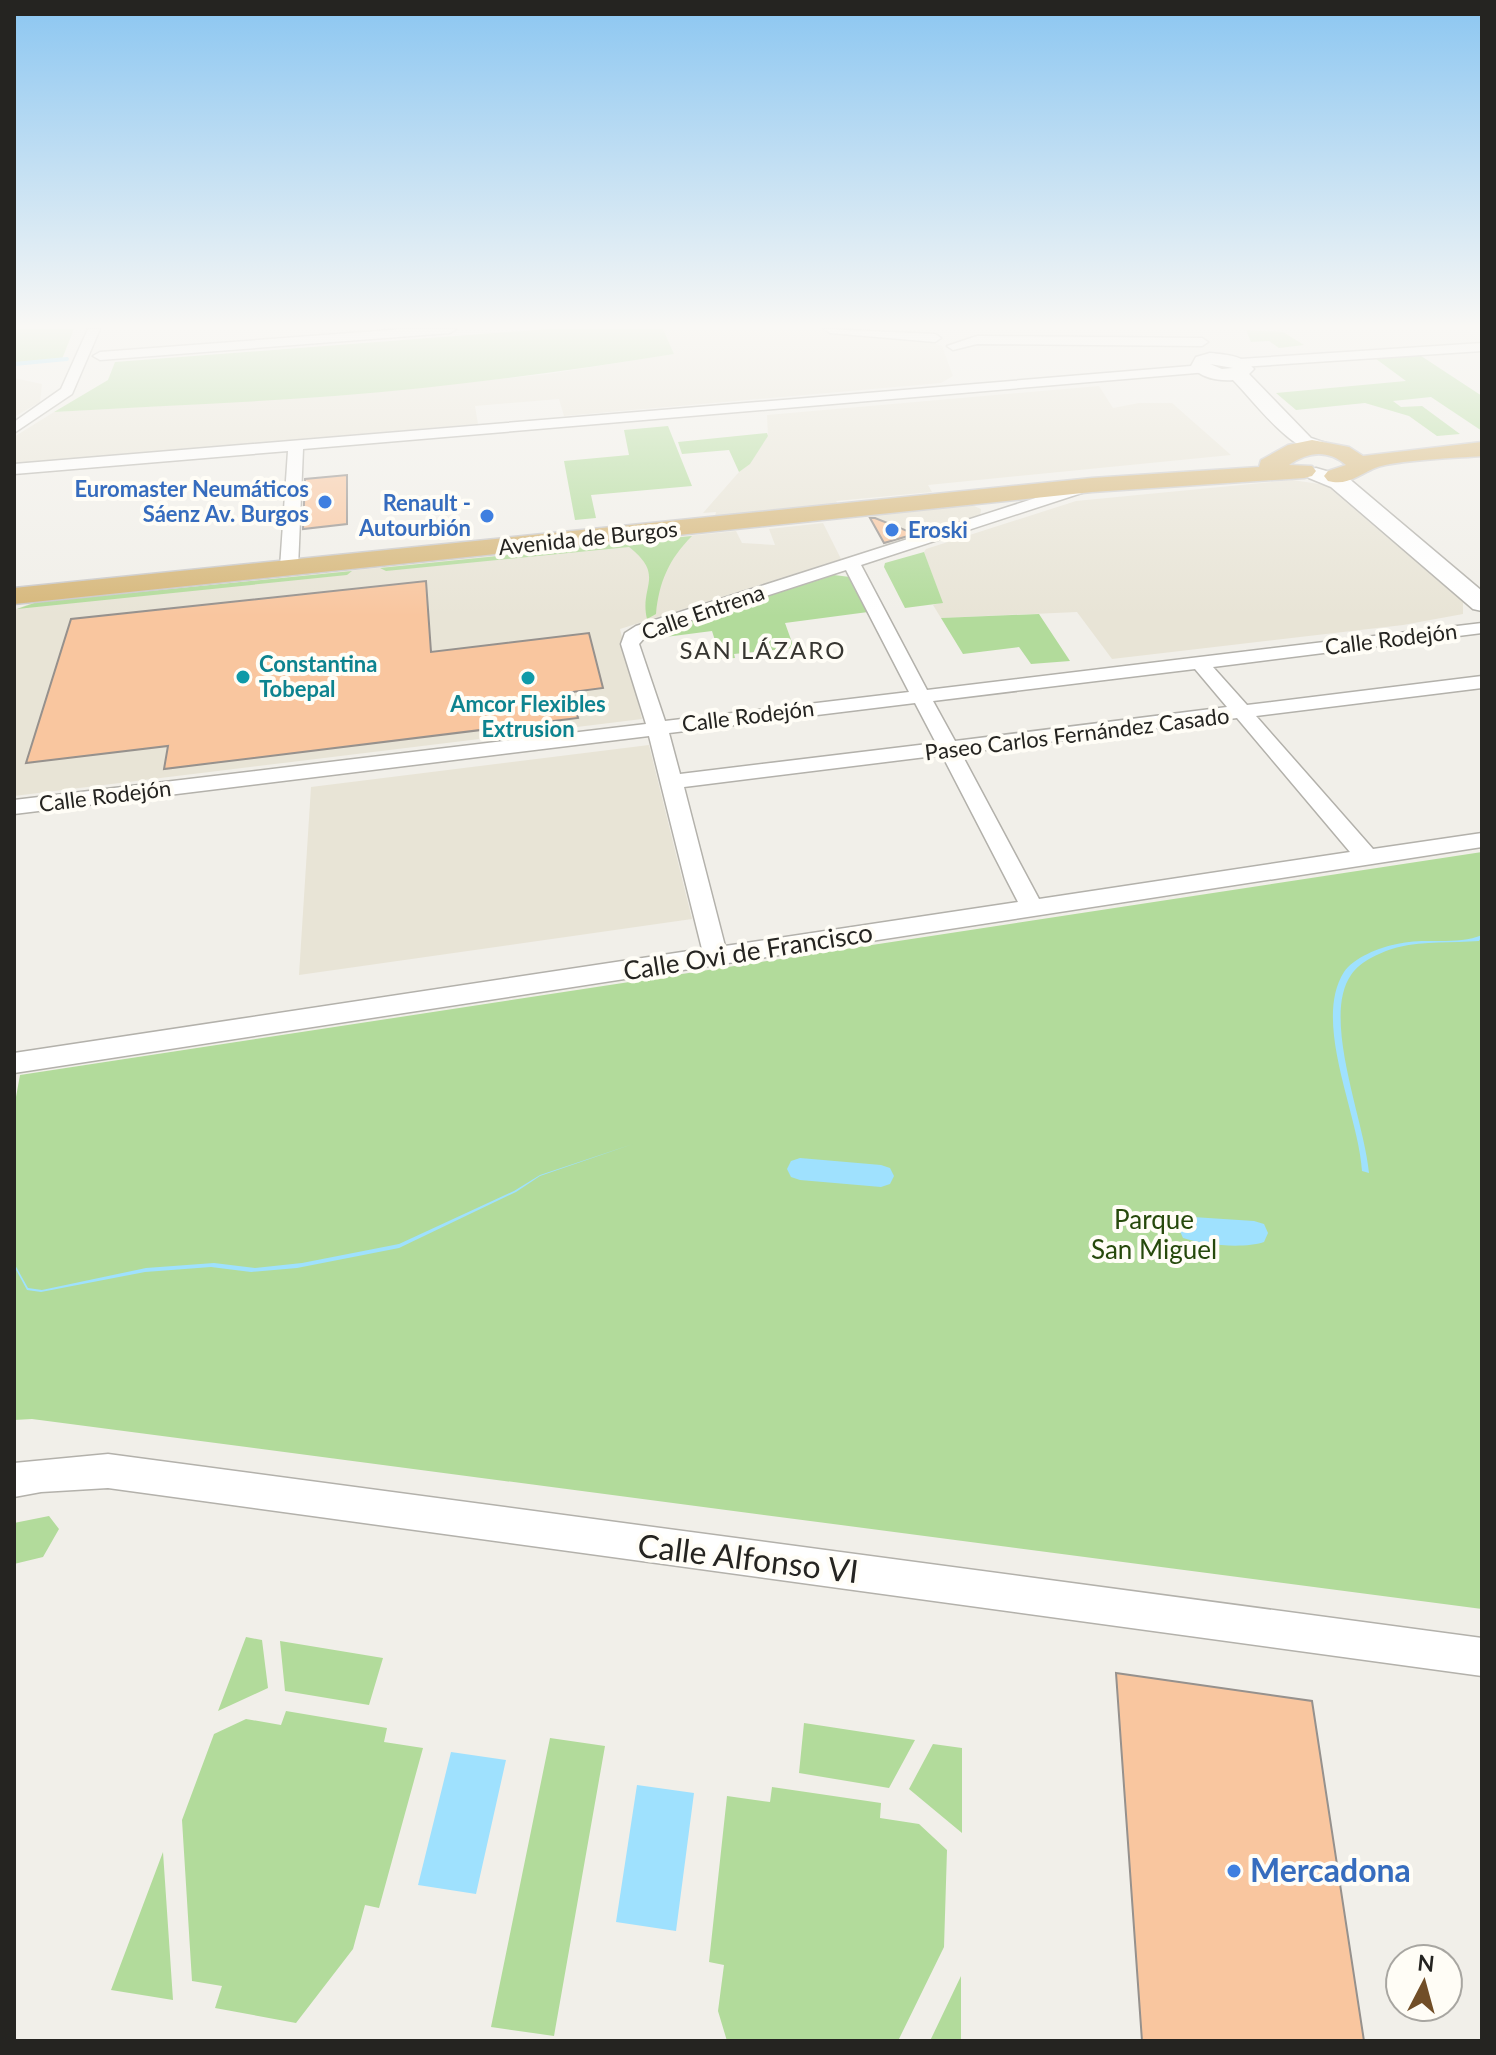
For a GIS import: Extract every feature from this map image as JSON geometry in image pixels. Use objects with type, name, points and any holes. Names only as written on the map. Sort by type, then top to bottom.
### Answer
[{"type":"main road","points":[[1277,425],[1294,444],[1301,463],[1339,482],[1482,604]]},
{"type":"main road","points":[[1287,425],[1304,442],[1353,457],[1358,469],[1354,478],[1358,485],[1482,588]]},
{"type":"main road","points":[[1301,463],[1327,449],[1370,453],[1482,442]]},
{"type":"main road","points":[[1301,463],[1341,476],[1374,460],[1482,449]]},
{"type":"main road","name":"Avenida de Burgos","points":[[14,596],[1162,480],[1301,463]]},
{"type":"street","points":[[14,469],[541,425]]},
{"type":"street","points":[[289,568],[296,447]]},
{"type":"street","name":"Calle Entrena","points":[[716,957],[672,782],[630,644],[632,637],[642,630],[1092,485]]},
{"type":"street","points":[[851,563],[1032,907]]},
{"type":"street","name":"Calle Rodejón","points":[[14,807],[1482,628]]},
{"type":"street","points":[[1199,662],[1366,856]]},
{"type":"street","name":"Paseo Carlos Fernández Casado","points":[[672,782],[1482,682]]},
{"type":"street","name":"Calle Ovi de Francisco","points":[[14,1063],[1482,840]]},
{"type":"street","name":"Calle Alfonso VI","points":[[14,1480],[41,1475],[108,1471],[1482,1657]]},
{"type":"shaded area","points":[[33,425],[468,425],[14,464],[14,437]]},
{"type":"shaded area","points":[[767,425],[1197,425],[1231,455],[928,485],[932,492],[836,501],[838,504],[715,516],[716,512],[703,513],[750,463],[768,436]]},
{"type":"shaded area","points":[[1292,480],[1326,485],[1463,602],[1463,614],[1403,625],[1112,659],[1077,612],[941,618],[933,605],[942,602],[924,552],[926,549],[1076,501]]},
{"type":"shaded area","points":[[967,503],[981,509],[980,518],[887,548],[868,513]]},
{"type":"shaded area","points":[[823,523],[841,559],[620,629],[642,719],[14,796],[14,610],[29,604],[736,531],[742,543],[775,545],[769,529]]},
{"type":"shaded area","points":[[649,745],[692,919],[299,975],[311,787]]},
{"type":"green space","points":[[1421,425],[1448,425],[1460,434],[1437,436]]},
{"type":"green space","points":[[668,426],[692,486],[591,495],[596,518],[575,520],[564,461],[629,455],[624,430]]},
{"type":"green space","points":[[767,433],[750,464],[739,472],[729,450],[682,454],[678,442]]},
{"type":"green space","points":[[692,536],[671,562],[663,581],[656,614],[647,619],[645,608],[649,574],[640,557],[629,547],[386,571],[380,568]]},
{"type":"green space","points":[[924,552],[943,603],[905,608],[884,567],[885,563]]},
{"type":"green space","points":[[352,571],[347,575],[17,609],[37,602]]},
{"type":"green space","points":[[834,575],[850,577],[868,612],[785,623],[794,648],[734,654],[735,658],[721,659],[712,631],[650,639],[658,631]]},
{"type":"green space","points":[[1039,614],[1070,661],[1031,664],[1019,647],[963,654],[941,618]]},
{"type":"green space","name":"Parque San Miguel","points":[[1482,852],[1482,1609],[32,1419],[14,1420],[14,1108],[20,1075]]},
{"type":"green space","points":[[49,1516],[59,1529],[43,1557],[14,1564],[14,1523]]},
{"type":"green space","points":[[246,1637],[262,1640],[268,1688],[218,1711]]},
{"type":"green space","points":[[280,1641],[383,1658],[369,1705],[285,1691]]},
{"type":"green space","points":[[286,1711],[387,1728],[384,1742],[423,1748],[379,1908],[365,1905],[353,1949],[296,2023],[215,2008],[222,1986],[192,1981],[182,1820],[214,1734],[246,1719],[281,1725]]},
{"type":"green space","points":[[804,1723],[915,1740],[889,1788],[799,1773]]},
{"type":"green space","points":[[550,1738],[605,1746],[554,2036],[491,2027]]},
{"type":"green space","points":[[933,1744],[962,1748],[962,1833],[909,1789]]},
{"type":"green space","points":[[772,1787],[881,1803],[880,1818],[919,1824],[947,1850],[944,1947],[898,2041],[727,2041],[718,2011],[724,1965],[709,1962],[727,1796],[770,1802]]},
{"type":"green space","points":[[163,1852],[173,2000],[111,1990]]},
{"type":"green space","points":[[961,1976],[961,2041],[930,2041]]},
{"type":"water","points":[[1482,935],[1479,941],[1418,944],[1393,949],[1366,961],[1351,975],[1343,994],[1342,1043],[1369,1173],[1362,1171],[1335,1042],[1335,993],[1344,972],[1360,958],[1390,945],[1462,940]]},
{"type":"water","points":[[633,1144],[540,1176],[516,1192],[399,1248],[297,1268],[251,1272],[211,1267],[145,1272],[41,1292],[27,1290],[14,1266],[14,1263],[28,1288],[42,1290],[146,1268],[214,1263],[255,1268],[302,1263],[399,1244],[514,1191],[540,1175]]},
{"type":"water","points":[[451,1752],[506,1760],[476,1894],[418,1885]]},
{"type":"water","points":[[637,1785],[694,1793],[676,1931],[616,1922]]},
{"type":"building","name":"Euromaster Neumáticos Sáenz Av. Burgos","points":[[347,475],[347,524],[303,529],[305,479]]},
{"type":"building","name":"Eroski","points":[[870,518],[875,518],[915,534],[884,543]]},
{"type":"building","name":"Constantina Tobepal","points":[[426,581],[431,652],[589,633],[603,688],[572,692],[578,718],[164,769],[168,746],[26,763],[71,619]]},
{"type":"building","name":"Mercadona","points":[[1116,1673],[1312,1701],[1364,2041],[1142,2041]]},
{"type":"waterway","points":[[800,1169],[881,1176]]},
{"type":"waterway","points":[[1193,1229],[1254,1233]]},
{"type":"place","name":"Euromaster Neumáticos Sáenz Av. Burgos","points":[[325,502]]},
{"type":"place","name":"Renault - Autourbión","points":[[487,516]]},
{"type":"place","name":"Eroski","points":[[892,530]]},
{"type":"place","name":"Constantina Tobepal","points":[[243,677]]},
{"type":"place","name":"Amcor Flexibles Extrusion","points":[[528,678]]},
{"type":"place","name":"Mercadona","points":[[1234,1871]]},
{"type":"district","name":"SAN LÁZARO","points":[[763,651]]}]
